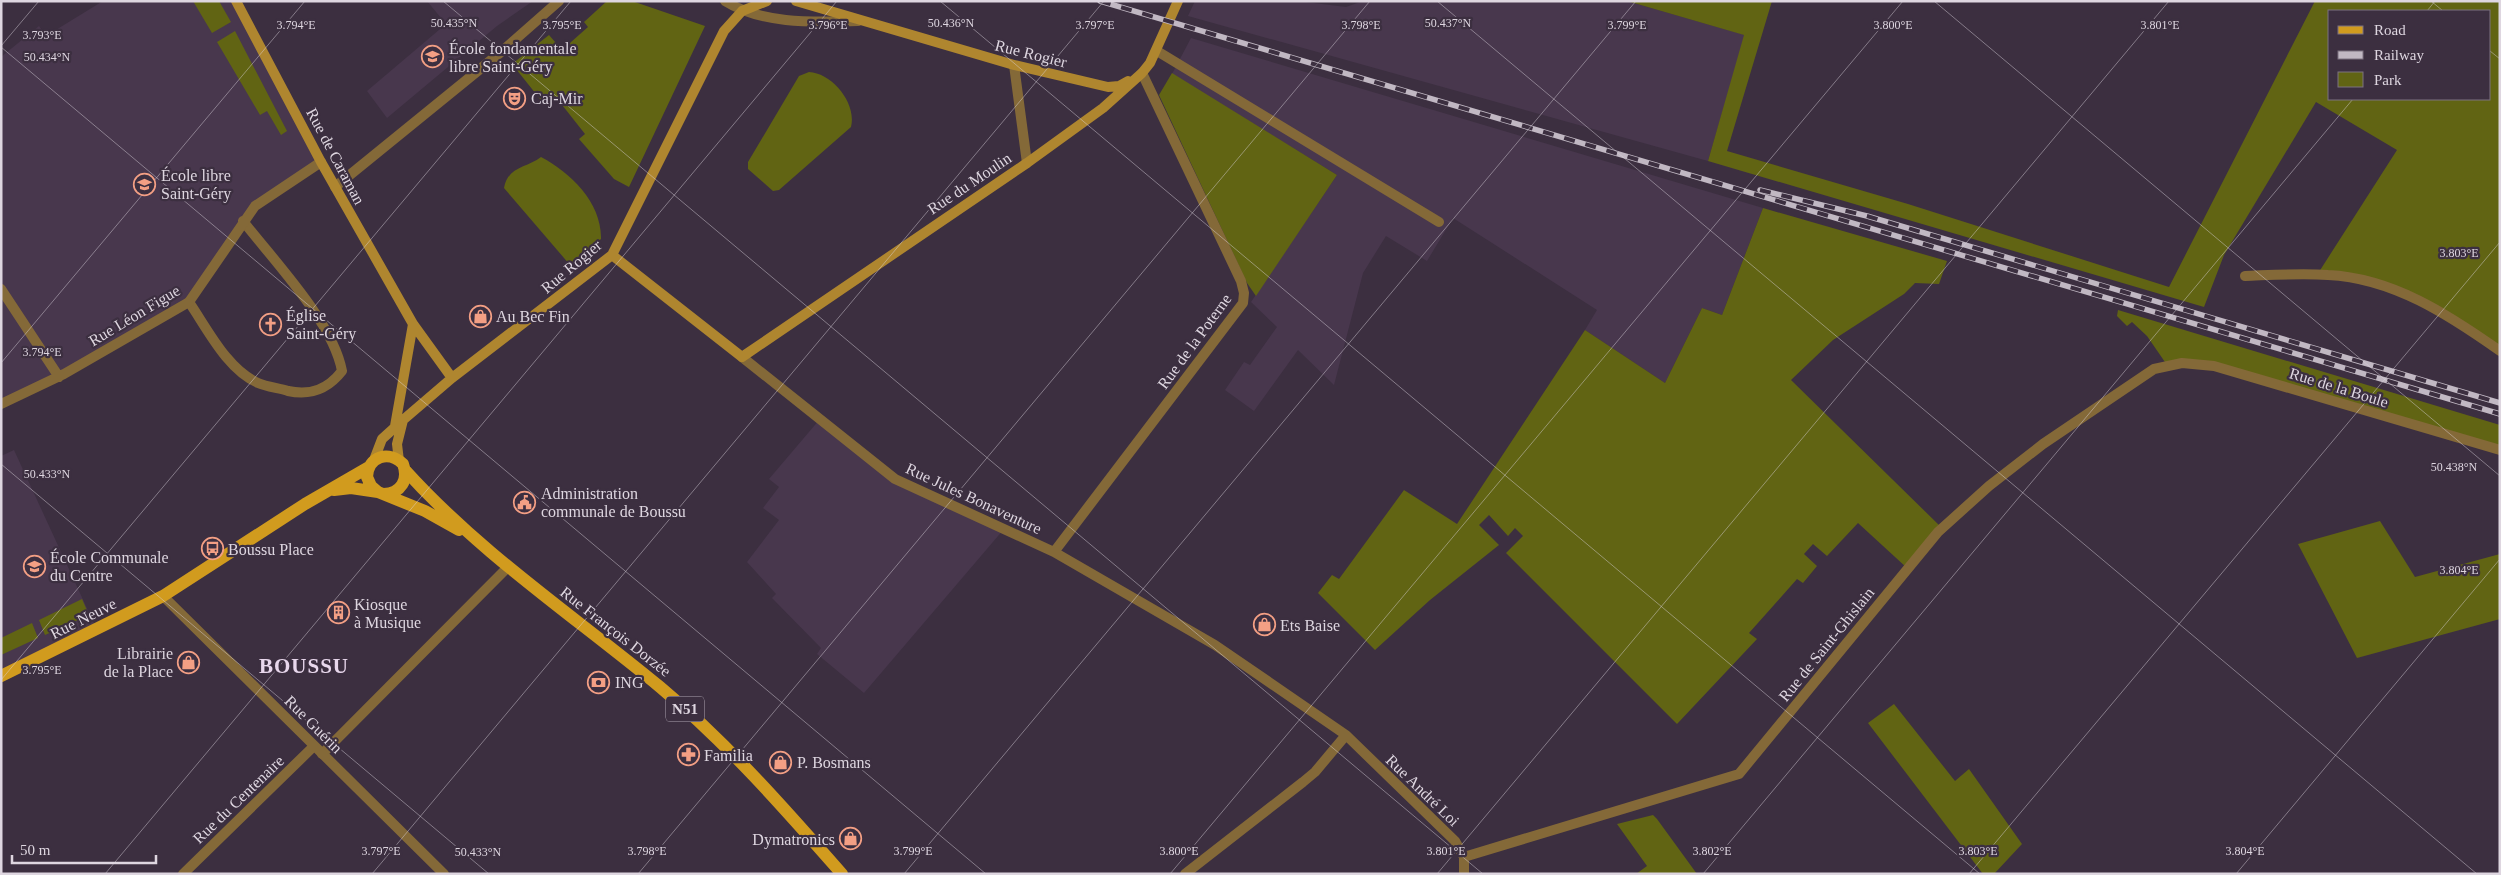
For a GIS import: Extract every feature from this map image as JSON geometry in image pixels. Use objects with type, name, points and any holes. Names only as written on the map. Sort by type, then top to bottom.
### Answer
[{"type":"main road","points":[[386,456],[402,465],[406,476],[402,487],[397,492],[381,493],[368,481],[371,464],[386,456]]},
{"type":"main road","name":"Rue Neuve","points":[[1,676],[163,596],[371,464]]},
{"type":"main road","name":"Rue François Dorzée","points":[[402,465],[508,567],[654,682],[691,715],[767,790],[842,874]]},
{"type":"main road","name":"Rue Neuve","points":[[330,490],[351,488],[381,493]]},
{"type":"main road","name":"Rue François Dorzée","points":[[381,493],[426,511],[489,550]]},
{"type":"street","name":"Rue de Caraman","points":[[236,1],[321,162],[413,324],[452,378]]},
{"type":"street","points":[[335,187],[501,52],[559,1]]},
{"type":"street","points":[[725,1],[742,11],[780,18],[830,21],[860,20]]},
{"type":"street","points":[[725,1],[732,20]]},
{"type":"street","points":[[742,11],[767,1]]},
{"type":"street","name":"Rue Rogier","points":[[796,1],[1014,66],[1108,87],[1119,86],[1142,73]]},
{"type":"street","name":"Rue du Moulin","points":[[742,357],[1026,163],[1103,108],[1142,73],[1157,51],[1178,1]]},
{"type":"street","name":"Rue Rogier","points":[[371,464],[379,444],[399,423],[452,378],[612,255],[724,31],[742,11]]},
{"type":"street","points":[[1157,51],[1439,222]]},
{"type":"street","points":[[1014,66],[1026,163]]},
{"type":"street","name":"Rue de la Poterne","points":[[1054,552],[1243,303],[1244,293],[1241,281],[1142,73]]},
{"type":"street","name":"Rue Léon Figue","points":[[1,404],[59,377],[189,302],[256,206],[321,162]]},
{"type":"street","points":[[189,302],[229,360],[243,374],[259,384],[295,392],[314,392],[328,386],[342,371],[340,358],[312,308],[244,221]]},
{"type":"street","name":"Rue Jules Bonaventure","points":[[612,255],[895,479],[1054,552],[1216,645],[1346,735]]},
{"type":"street","points":[[2245,276],[2329,275],[2353,278],[2419,300],[2453,318],[2500,351]]},
{"type":"street","points":[[1,289],[59,377]]},
{"type":"street","points":[[402,465],[397,444],[413,324]]},
{"type":"street","name":"Rue de la Boule","points":[[2168,365],[2182,363],[2214,366],[2500,450]]},
{"type":"street","name":"Rue de Saint-Ghislain","points":[[1464,857],[1739,774],[1938,532],[1989,486],[2043,444],[2142,375],[2168,365]]},
{"type":"street","points":[[322,754],[508,567]]},
{"type":"street","name":"Rue Guérin","points":[[163,596],[444,874]]},
{"type":"street","points":[[1185,874],[1315,772],[1346,735]]},
{"type":"street","name":"Rue André Loi","points":[[1346,735],[1455,841],[1464,857]]},
{"type":"street","name":"Rue du Centenaire","points":[[183,874],[314,746]]},
{"type":"street","points":[[1464,857],[1464,874]]},
{"type":"shaded area","name":"École libre Saint-Géry","points":[[103,1],[236,1],[321,162],[255,206],[189,302],[1,404],[1,57],[39,26],[46,36]]},
{"type":"shaded area","name":"École fondamentale libre Saint-Géry","points":[[427,1],[533,1],[497,26],[387,118],[367,91],[446,24]]},
{"type":"shaded area","points":[[1195,1],[1298,1],[1346,7],[1363,1],[1627,1],[1745,35],[1708,161],[1188,16]]},
{"type":"shaded area","points":[[1191,38],[1763,208],[1722,315],[1702,308],[1665,383],[1585,330],[1597,310],[1453,218],[1427,261],[1386,236],[1363,273],[1334,385],[1298,350],[1254,411],[1225,390],[1244,362],[1250,365],[1277,327],[1251,302],[1337,175],[1172,74]]},
{"type":"shaded area","points":[[820,419],[895,479],[1004,529],[864,693],[817,654],[821,648],[772,598],[776,594],[747,562],[779,520],[763,508],[779,487],[769,479]]},
{"type":"shaded area","name":"École Communale du Centre","points":[[14,450],[97,630],[1,676],[1,456]]},
{"type":"green space","points":[[193,1],[219,1],[231,22],[212,33]]},
{"type":"green space","points":[[607,1],[632,1],[705,26],[629,187],[614,179],[579,139],[585,134],[555,96],[544,104],[512,64],[549,35],[562,50],[588,27],[584,22]]},
{"type":"green space","points":[[1627,1],[1772,1],[1727,151],[1908,204],[2169,287],[2315,1],[2500,1],[2500,351],[2389,288],[2317,275],[2397,150],[2316,102],[2224,255],[2204,307],[1708,161],[1744,35]]},
{"type":"green space","points":[[235,31],[287,131],[281,135],[267,111],[260,115],[217,42]]},
{"type":"green space","points":[[809,72],[826,78],[841,91],[850,108],[851,127],[779,190],[773,191],[748,169],[748,162],[799,76]]},
{"type":"green space","points":[[1172,73],[1337,175],[1256,296],[1247,283],[1159,95]]},
{"type":"green space","points":[[541,157],[563,172],[583,190],[596,213],[600,226],[601,239],[570,265],[504,188],[509,175]]},
{"type":"green space","points":[[1763,208],[1947,261],[1939,284],[1915,283],[1904,294],[1833,340],[1791,380],[1942,528],[1907,568],[1858,523],[1827,556],[1813,544],[1804,554],[1817,566],[1803,583],[1797,579],[1749,633],[1757,639],[1677,724],[1506,553],[1523,536],[1515,528],[1508,536],[1489,515],[1479,525],[1499,545],[1430,600],[1375,650],[1318,593],[1332,575],[1339,579],[1404,490],[1457,524],[1585,330],[1665,383],[1702,308],[1722,315]]},
{"type":"green space","points":[[2118,310],[2500,425],[2500,450],[2238,372],[2167,365],[2147,336],[2132,322],[2127,326],[2117,316]]},
{"type":"green space","points":[[2380,521],[2415,577],[2500,554],[2500,619],[2357,658],[2298,544]]},
{"type":"green space","points":[[82,599],[89,615],[45,635],[39,620]]},
{"type":"green space","points":[[32,623],[38,638],[1,655],[1,638]]},
{"type":"green space","points":[[1894,704],[1955,781],[1969,769],[2022,844],[1994,874],[1983,874],[1868,723]]},
{"type":"green space","points":[[1653,815],[1697,874],[1636,874],[1647,866],[1617,824]]},
{"type":"railway","points":[[1100,1],[2500,414]]},
{"type":"railway","points":[[1760,190],[1867,216],[2500,403]]},
{"type":"place","name":"École fondamentale libre Saint-Géry","points":[[433,57]]},
{"type":"place","name":"Caj-Mir","points":[[515,98]]},
{"type":"place","name":"École libre Saint-Géry","points":[[145,184]]},
{"type":"place","name":"Au Bec Fin","points":[[480,316]]},
{"type":"place","name":"Église Saint-Géry","points":[[270,324]]},
{"type":"place","name":"Administration communale de Boussu","points":[[525,502]]},
{"type":"place","name":"Boussu Place","points":[[212,549]]},
{"type":"place","name":"École Communale du Centre","points":[[34,566]]},
{"type":"place","name":"Kiosque à Musique","points":[[338,613]]},
{"type":"place","name":"Ets Baise","points":[[1264,625]]},
{"type":"place","name":"Librairie de la Place","points":[[189,662]]},
{"type":"place","name":"ING","points":[[599,682]]},
{"type":"place","name":"Familia","points":[[688,755]]},
{"type":"place","name":"P. Bosmans","points":[[781,762]]},
{"type":"place","name":"Dymatronics","points":[[851,839]]},
{"type":"district","name":"BOUSSU","points":[[304,666]]}]
